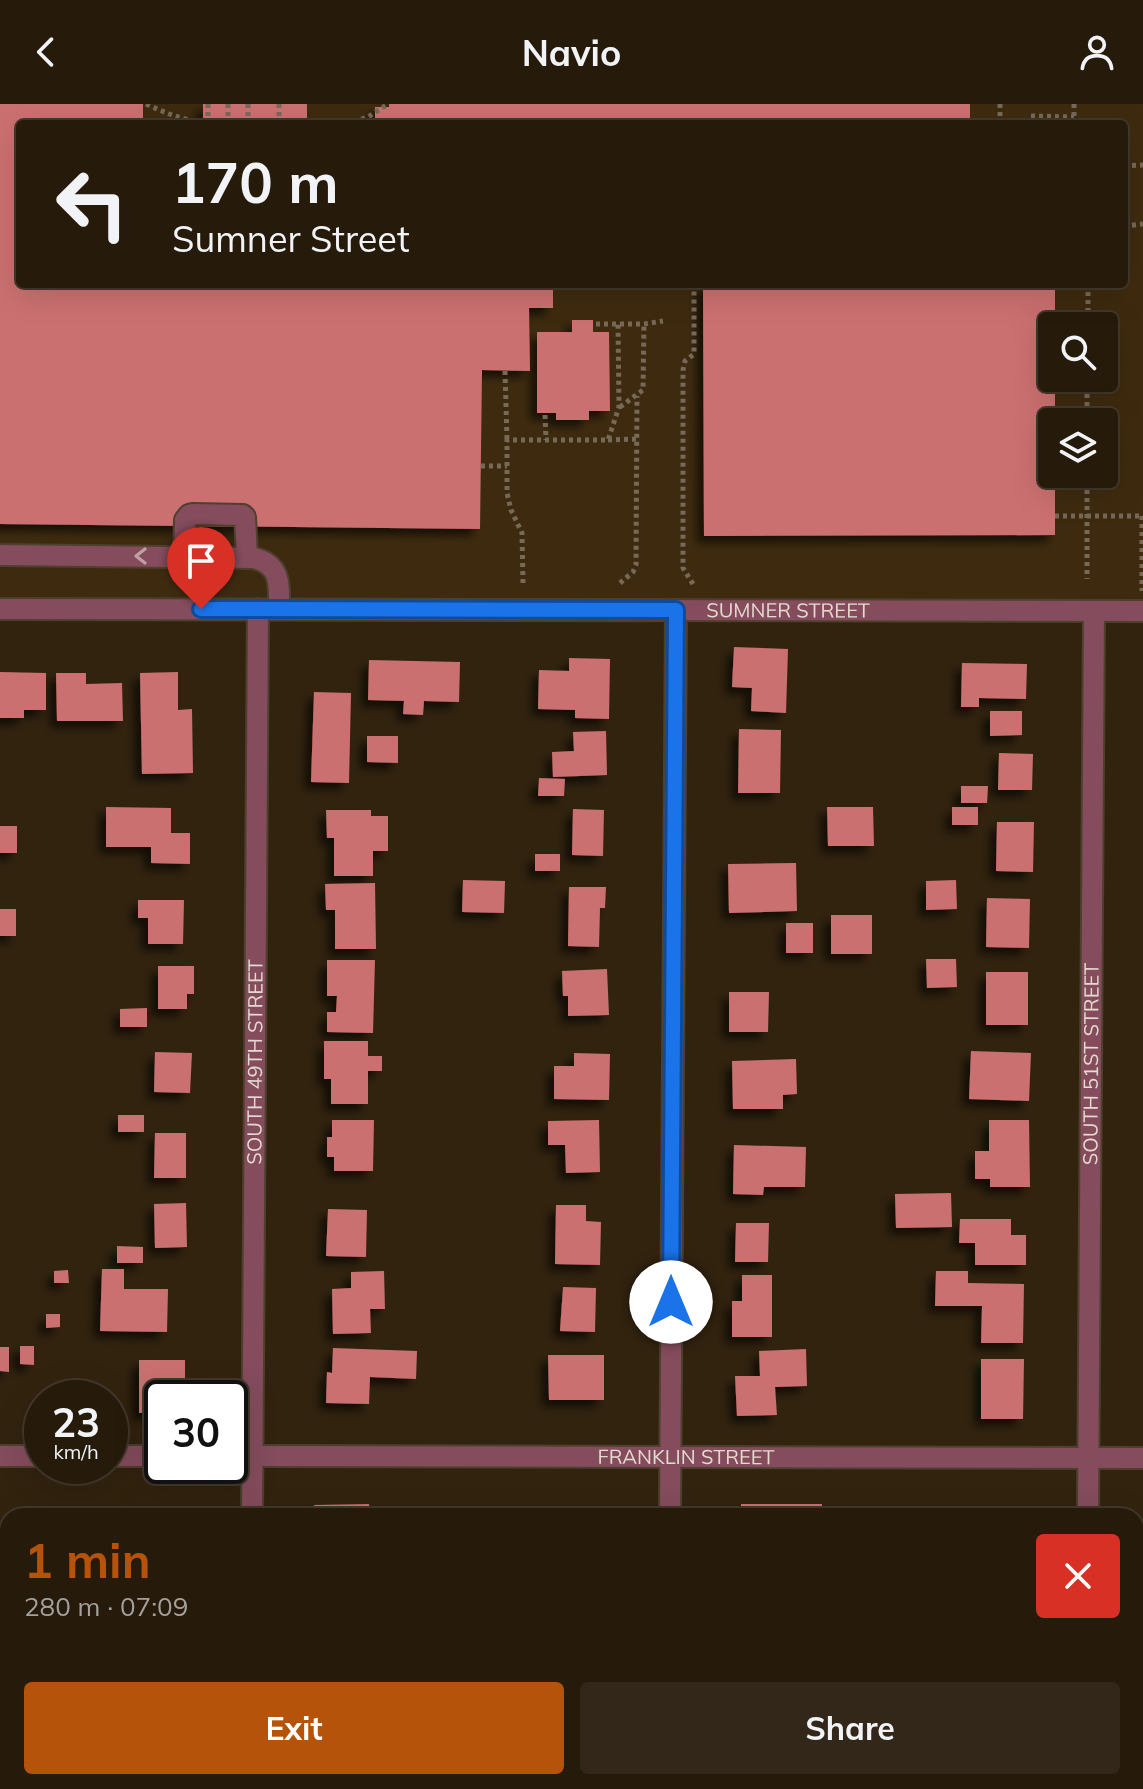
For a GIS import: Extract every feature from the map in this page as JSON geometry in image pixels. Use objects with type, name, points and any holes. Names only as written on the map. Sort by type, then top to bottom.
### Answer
[{"type":"street","points":[[0,555],[247,557],[245,517],[189,515],[185,520],[184,556]]},
{"type":"street","name":"SOUTH 49TH STREET","points":[[247,557],[266,562],[279,584],[268,609],[252,1508]]},
{"type":"street","name":"SUMNER STREET","points":[[0,609],[1142,611]]},
{"type":"street","points":[[670,1508],[676,610]]},
{"type":"street","name":"SOUTH 51ST STREET","points":[[1088,1508],[1094,611]]},
{"type":"street","points":[[0,1456],[24,1456]]},
{"type":"street","name":"FRANKLIN STREET","points":[[248,1456],[1143,1458]]},
{"type":"path","points":[[146,104],[185,120]]},
{"type":"path","points":[[359,120],[388,104]]},
{"type":"path","points":[[1031,116],[1065,120]]},
{"type":"path","points":[[693,584],[683,568],[683,370],[685,361],[694,354],[694,288]]},
{"type":"path","points":[[1088,288],[1088,312]]},
{"type":"path","points":[[596,324],[663,321]]},
{"type":"path","points":[[618,324],[619,407]]},
{"type":"path","points":[[608,440],[619,407],[643,390],[644,324]]},
{"type":"path","points":[[505,371],[508,501],[522,533],[523,583]]},
{"type":"path","points":[[620,583],[633,572],[636,565],[637,396]]},
{"type":"path","points":[[545,415],[546,440]]},
{"type":"path","points":[[507,440],[637,439]]},
{"type":"path","points":[[481,466],[507,466]]},
{"type":"path","points":[[1087,488],[1087,579]]},
{"type":"path","points":[[1055,516],[1143,516],[1142,611]]},
{"type":"shaded area","points":[[0,104],[1143,104],[1143,611],[0,609]]},
{"type":"building","points":[[0,104],[143,104],[143,120],[16,120],[16,288],[553,288],[553,308],[529,308],[530,371],[482,370],[480,529],[0,524]]},
{"type":"building","points":[[203,104],[307,104],[307,120],[203,120]]},
{"type":"building","points":[[389,104],[970,104],[970,120],[375,120],[375,107],[389,107]]},
{"type":"building","points":[[703,288],[1055,288],[1055,312],[1038,312],[1038,392],[1055,392],[1055,408],[1038,408],[1038,488],[1055,488],[1055,535],[704,536]]},
{"type":"building","points":[[572,320],[593,320],[593,332],[609,332],[610,411],[589,411],[589,420],[556,420],[556,413],[537,413],[537,332],[572,332]]},
{"type":"building","points":[[734,647],[788,649],[786,713],[751,711],[752,688],[732,687]]},
{"type":"building","points":[[569,658],[610,659],[609,719],[575,718],[575,710],[538,709],[539,670],[569,671]]},
{"type":"building","points":[[369,660],[460,662],[459,702],[424,701],[423,715],[403,714],[404,701],[368,700]]},
{"type":"building","points":[[962,663],[1027,664],[1026,699],[979,698],[979,707],[961,707]]},
{"type":"building","points":[[0,672],[46,673],[46,710],[24,710],[24,718],[0,718]]},
{"type":"building","points":[[178,672],[178,710],[192,709],[193,773],[142,774],[140,673]]},
{"type":"building","points":[[56,673],[86,673],[86,684],[122,683],[123,721],[57,721]]},
{"type":"building","points":[[314,692],[351,693],[349,783],[311,782]]},
{"type":"building","points":[[990,711],[1022,711],[1022,735],[990,736]]},
{"type":"building","points":[[739,729],[781,730],[780,793],[738,793]]},
{"type":"building","points":[[606,731],[607,775],[553,777],[552,752],[574,751],[573,732]]},
{"type":"building","points":[[367,736],[398,736],[398,763],[367,762]]},
{"type":"building","points":[[999,753],[1033,754],[1032,790],[998,790]]},
{"type":"building","points":[[539,778],[565,779],[564,796],[538,796]]},
{"type":"building","points":[[961,786],[988,786],[987,803],[961,803]]},
{"type":"building","points":[[106,807],[171,808],[171,833],[190,833],[190,864],[151,863],[151,847],[106,847]]},
{"type":"building","points":[[827,807],[873,807],[874,846],[828,846]]},
{"type":"building","points":[[952,807],[978,807],[978,825],[952,825]]},
{"type":"building","points":[[573,809],[604,810],[603,856],[572,855]]},
{"type":"building","points":[[326,810],[371,810],[371,816],[388,816],[388,851],[373,851],[373,876],[334,876],[334,838],[327,838]]},
{"type":"building","points":[[997,822],[1034,822],[1033,872],[996,871]]},
{"type":"building","points":[[0,826],[17,826],[17,853],[0,853]]},
{"type":"building","points":[[535,854],[560,854],[560,871],[535,871]]},
{"type":"building","points":[[796,863],[797,911],[729,913],[728,864]]},
{"type":"building","points":[[463,880],[505,881],[504,913],[462,912]]},
{"type":"building","points":[[956,880],[957,909],[926,910],[926,881]]},
{"type":"building","points":[[375,883],[376,949],[335,949],[335,910],[326,910],[325,884]]},
{"type":"building","points":[[569,887],[606,887],[605,908],[600,908],[599,947],[568,946]]},
{"type":"building","points":[[987,898],[1030,899],[1029,948],[986,947]]},
{"type":"building","points":[[138,900],[184,900],[183,944],[148,944],[148,918],[138,918]]},
{"type":"building","points":[[0,909],[16,909],[16,936],[0,936]]},
{"type":"building","points":[[831,915],[872,915],[872,954],[831,954]]},
{"type":"building","points":[[786,923],[813,923],[813,953],[786,953]]},
{"type":"building","points":[[926,959],[956,959],[957,987],[927,988]]},
{"type":"building","points":[[327,960],[375,960],[373,1033],[327,1032],[327,1012],[336,1012],[337,996],[327,996]]},
{"type":"building","points":[[158,966],[194,966],[194,994],[187,994],[187,1009],[158,1009]]},
{"type":"building","points":[[607,969],[609,1015],[568,1016],[568,996],[563,996],[562,971]]},
{"type":"building","points":[[986,972],[1028,972],[1028,1025],[986,1025]]},
{"type":"building","points":[[729,992],[769,992],[768,1032],[729,1032]]},
{"type":"building","points":[[147,1008],[147,1027],[120,1027],[120,1009]]},
{"type":"building","points":[[324,1041],[368,1041],[368,1056],[382,1056],[382,1071],[368,1071],[368,1104],[331,1104],[331,1079],[324,1079]]},
{"type":"building","points":[[971,1051],[1031,1053],[1029,1101],[969,1099]]},
{"type":"building","points":[[155,1052],[192,1053],[190,1093],[154,1092]]},
{"type":"building","points":[[574,1053],[610,1054],[609,1100],[554,1099],[554,1066],[574,1066]]},
{"type":"building","points":[[796,1059],[797,1094],[783,1095],[783,1109],[733,1109],[732,1061]]},
{"type":"building","points":[[118,1115],[144,1115],[144,1132],[118,1132]]},
{"type":"building","points":[[332,1120],[374,1120],[373,1171],[334,1171],[334,1157],[327,1157],[327,1137],[332,1137]]},
{"type":"building","points":[[599,1120],[600,1172],[566,1173],[565,1145],[548,1145],[548,1121]]},
{"type":"building","points":[[989,1120],[1029,1120],[1030,1187],[990,1187],[990,1179],[975,1179],[975,1151],[989,1151]]},
{"type":"building","points":[[155,1133],[186,1133],[186,1178],[154,1178]]},
{"type":"building","points":[[734,1145],[806,1147],[805,1187],[764,1187],[763,1195],[733,1194]]},
{"type":"building","points":[[951,1193],[952,1227],[896,1228],[895,1194]]},
{"type":"building","points":[[186,1203],[187,1247],[155,1248],[154,1204]]},
{"type":"building","points":[[556,1205],[586,1205],[586,1221],[601,1222],[600,1265],[555,1264]]},
{"type":"building","points":[[328,1209],[367,1210],[366,1257],[326,1256]]},
{"type":"building","points":[[960,1219],[1011,1219],[1011,1235],[1026,1235],[1026,1265],[975,1265],[975,1243],[959,1243]]},
{"type":"building","points":[[736,1223],[769,1223],[768,1262],[735,1262]]},
{"type":"building","points":[[117,1246],[143,1247],[143,1263],[117,1263]]},
{"type":"building","points":[[102,1269],[124,1269],[124,1289],[168,1289],[167,1332],[100,1331]]},
{"type":"building","points":[[68,1270],[69,1283],[54,1283],[54,1271]]},
{"type":"building","points":[[384,1271],[385,1309],[370,1309],[371,1333],[333,1334],[332,1289],[351,1288],[351,1272]]},
{"type":"building","points":[[936,1271],[968,1271],[968,1283],[1024,1284],[1023,1343],[981,1343],[982,1306],[935,1306]]},
{"type":"building","points":[[742,1275],[772,1275],[772,1337],[732,1337],[732,1301],[742,1301]]},
{"type":"building","points":[[563,1287],[596,1288],[595,1332],[560,1331]]},
{"type":"building","points":[[46,1314],[60,1314],[60,1327],[46,1328]]},
{"type":"building","points":[[20,1346],[34,1346],[34,1365],[20,1364]]},
{"type":"building","points":[[0,1347],[9,1347],[9,1372],[0,1371]]},
{"type":"building","points":[[333,1348],[417,1351],[416,1379],[370,1377],[369,1404],[326,1403],[327,1372],[332,1373]]},
{"type":"building","points":[[806,1349],[807,1386],[775,1387],[777,1415],[737,1416],[735,1376],[760,1376],[759,1351]]},
{"type":"building","points":[[548,1355],[604,1355],[604,1400],[549,1400]]},
{"type":"building","points":[[981,1359],[1024,1359],[1023,1419],[981,1419]]},
{"type":"building","points":[[139,1360],[185,1360],[185,1380],[144,1380],[144,1413],[139,1413]]},
{"type":"building","points":[[369,1504],[369,1508],[314,1508],[314,1505]]},
{"type":"building","points":[[741,1504],[822,1504],[822,1508],[741,1508]]},
{"type":"route","points":[[201,609],[676,610],[671,1302]]}]
